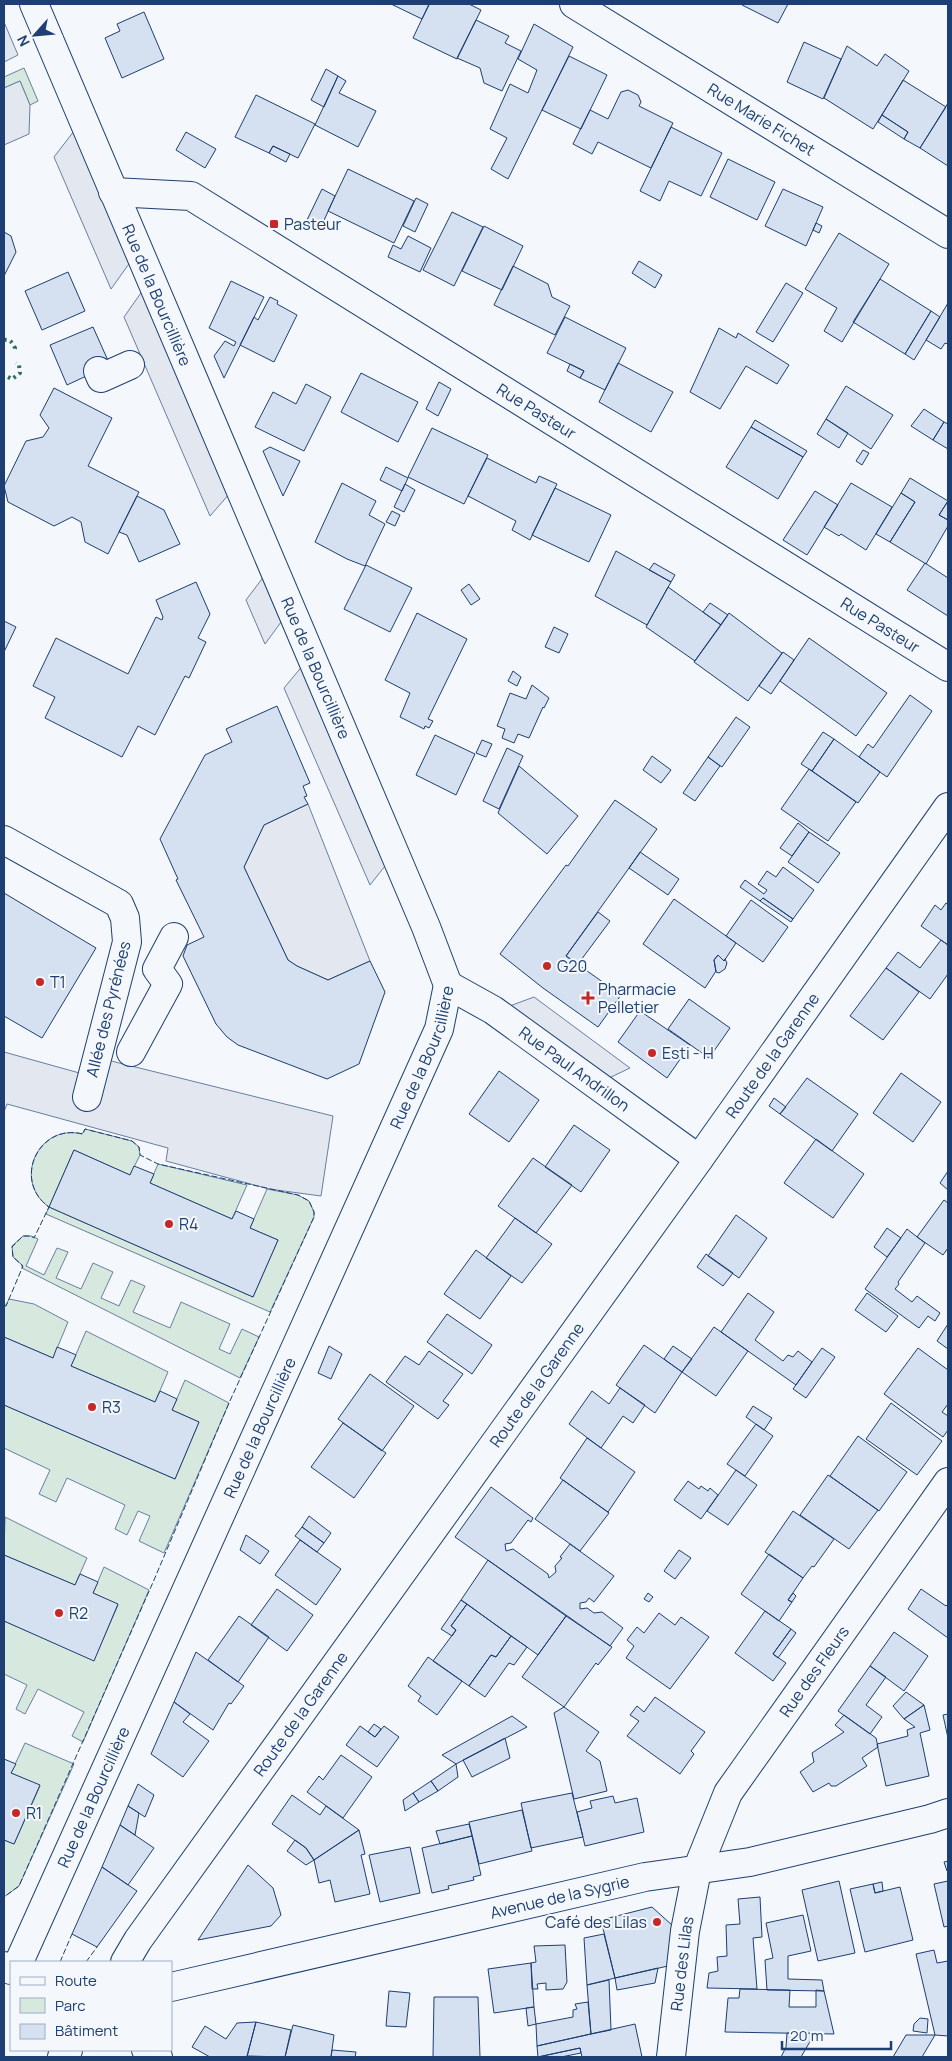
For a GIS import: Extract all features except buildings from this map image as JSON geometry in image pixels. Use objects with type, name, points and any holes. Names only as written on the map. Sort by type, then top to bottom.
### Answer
[{"type":"street","name":"Rue de la Bourcillière","points":[[20,1961],[435,1038],[448,985],[389,838],[34,4]]},
{"type":"street","name":"Rue Marie Fichet","points":[[574,4],[948,234]]},
{"type":"street","name":"Rue Pasteur","points":[[113,192],[191,196],[948,667]]},
{"type":"street","points":[[98,371],[101,378],[130,365]]},
{"type":"street","name":"Route de la Garenne","points":[[126,1961],[138,1940],[699,1159],[948,806]]},
{"type":"street","name":"Allée des Pyrénées","points":[[4,840],[119,904],[125,918],[127,942],[86,1096]]},
{"type":"street","points":[[131,1052],[168,984],[157,969],[174,937]]},
{"type":"street","name":"Rue Paul Andrillon","points":[[448,985],[493,1010],[699,1159]]},
{"type":"street","name":"Rue des Fleurs","points":[[696,1870],[728,1794],[948,1482]]},
{"type":"street","name":"Avenue de la Sygrie","points":[[172,1987],[645,1877],[750,1862],[930,1819],[948,1813]]},
{"type":"street","name":"Rue des Lilas","points":[[671,2057],[685,1931],[696,1870]]},
{"type":"green space","points":[[24,68],[38,101],[30,105],[20,81],[4,88],[4,77]]},
{"type":"green space","points":[[85,1129],[132,1141],[139,1147],[140,1155],[130,1175],[74,1150],[49,1207],[38,1196],[32,1183],[32,1170],[35,1157],[42,1145],[53,1137],[66,1133],[82,1134]]},
{"type":"green space","points":[[158,1164],[247,1185],[232,1219],[150,1183]]},
{"type":"green space","points":[[267,1189],[298,1195],[309,1201],[314,1217],[270,1312],[46,1214],[49,1207],[253,1297],[278,1240],[250,1228]]},
{"type":"green space","points":[[23,1236],[31,1236],[38,1239],[26,1266],[44,1275],[57,1248],[68,1252],[56,1278],[81,1289],[93,1263],[113,1272],[101,1298],[119,1306],[131,1280],[145,1286],[133,1312],[170,1328],[181,1302],[230,1324],[219,1349],[230,1354],[242,1329],[259,1337],[240,1378],[22,1268],[22,1265],[13,1257],[12,1246]]},
{"type":"green space","points":[[9,1299],[34,1304],[68,1322],[53,1358],[4,1337],[4,1306]]},
{"type":"green space","points":[[86,1331],[168,1372],[155,1402],[71,1366]]},
{"type":"green space","points":[[185,1380],[229,1403],[164,1553],[139,1541],[150,1516],[138,1511],[127,1535],[115,1529],[125,1505],[67,1478],[56,1502],[39,1494],[50,1470],[4,1448],[4,1405],[175,1479],[199,1422],[172,1410]]},
{"type":"green space","points":[[5,1517],[87,1558],[75,1585],[4,1555]]},
{"type":"green space","points":[[104,1567],[149,1590],[83,1742],[72,1736],[84,1712],[38,1689],[25,1714],[16,1709],[27,1685],[4,1674],[4,1621],[94,1660],[118,1605],[93,1593]]},
{"type":"green space","points":[[25,1743],[74,1764],[19,1886],[4,1897],[4,1840],[14,1844],[40,1786],[11,1773]]},
{"type":"shaded area","points":[[4,22],[18,55],[4,62]]},
{"type":"shaded area","points":[[20,81],[30,105],[29,134],[4,145],[4,88]]},
{"type":"shaded area","points":[[74,131],[131,261],[111,289],[54,157]]},
{"type":"shaded area","points":[[143,290],[230,493],[210,516],[124,317]]},
{"type":"shaded area","points":[[265,575],[284,618],[265,644],[246,600]]},
{"type":"shaded area","points":[[304,664],[389,861],[370,885],[284,688]]},
{"type":"shaded area","points":[[308,804],[370,961],[328,980],[288,960],[244,867],[264,825]]},
{"type":"shaded area","points":[[534,997],[630,1068],[607,1079],[507,1007]]},
{"type":"shaded area","points":[[4,1052],[83,1074],[87,1055],[333,1116],[321,1196],[269,1189],[166,1161],[168,1148],[7,1104],[4,1112]]},
{"type":"hedge","points":[[4,340],[12,343],[15,348],[13,352]]},
{"type":"hedge","points":[[8,377],[12,379],[20,373],[19,365],[16,363]]},
{"type":"fence","points":[[4,1306],[6,1306],[23,1266],[13,1257],[12,1247],[23,1236],[34,1238],[49,1207],[38,1196],[32,1183],[35,1157],[43,1145],[54,1137],[67,1133],[83,1134],[85,1129],[132,1141],[139,1147],[140,1155],[158,1164],[298,1195],[309,1201],[314,1212],[314,1217],[229,1403],[154,1580],[19,1886],[4,1897]]},
{"type":"fence","points":[[60,1961],[72,1934]]},
{"type":"fence","points":[[87,1961],[97,1947]]},
{"type":"place","name":"Pasteur","points":[[274,224]]},
{"type":"place","name":"G20","points":[[547,966]]},
{"type":"place","name":"T1","points":[[40,982]]},
{"type":"place","name":"Pharmacie Pelletier","points":[[588,998]]},
{"type":"place","name":"Esti - H","points":[[652,1053]]},
{"type":"place","name":"R4","points":[[169,1224]]},
{"type":"place","name":"R3","points":[[92,1407]]},
{"type":"place","name":"R2","points":[[59,1613]]},
{"type":"place","name":"R1","points":[[16,1813]]},
{"type":"place","name":"Café des Lilas","points":[[657,1922]]}]
